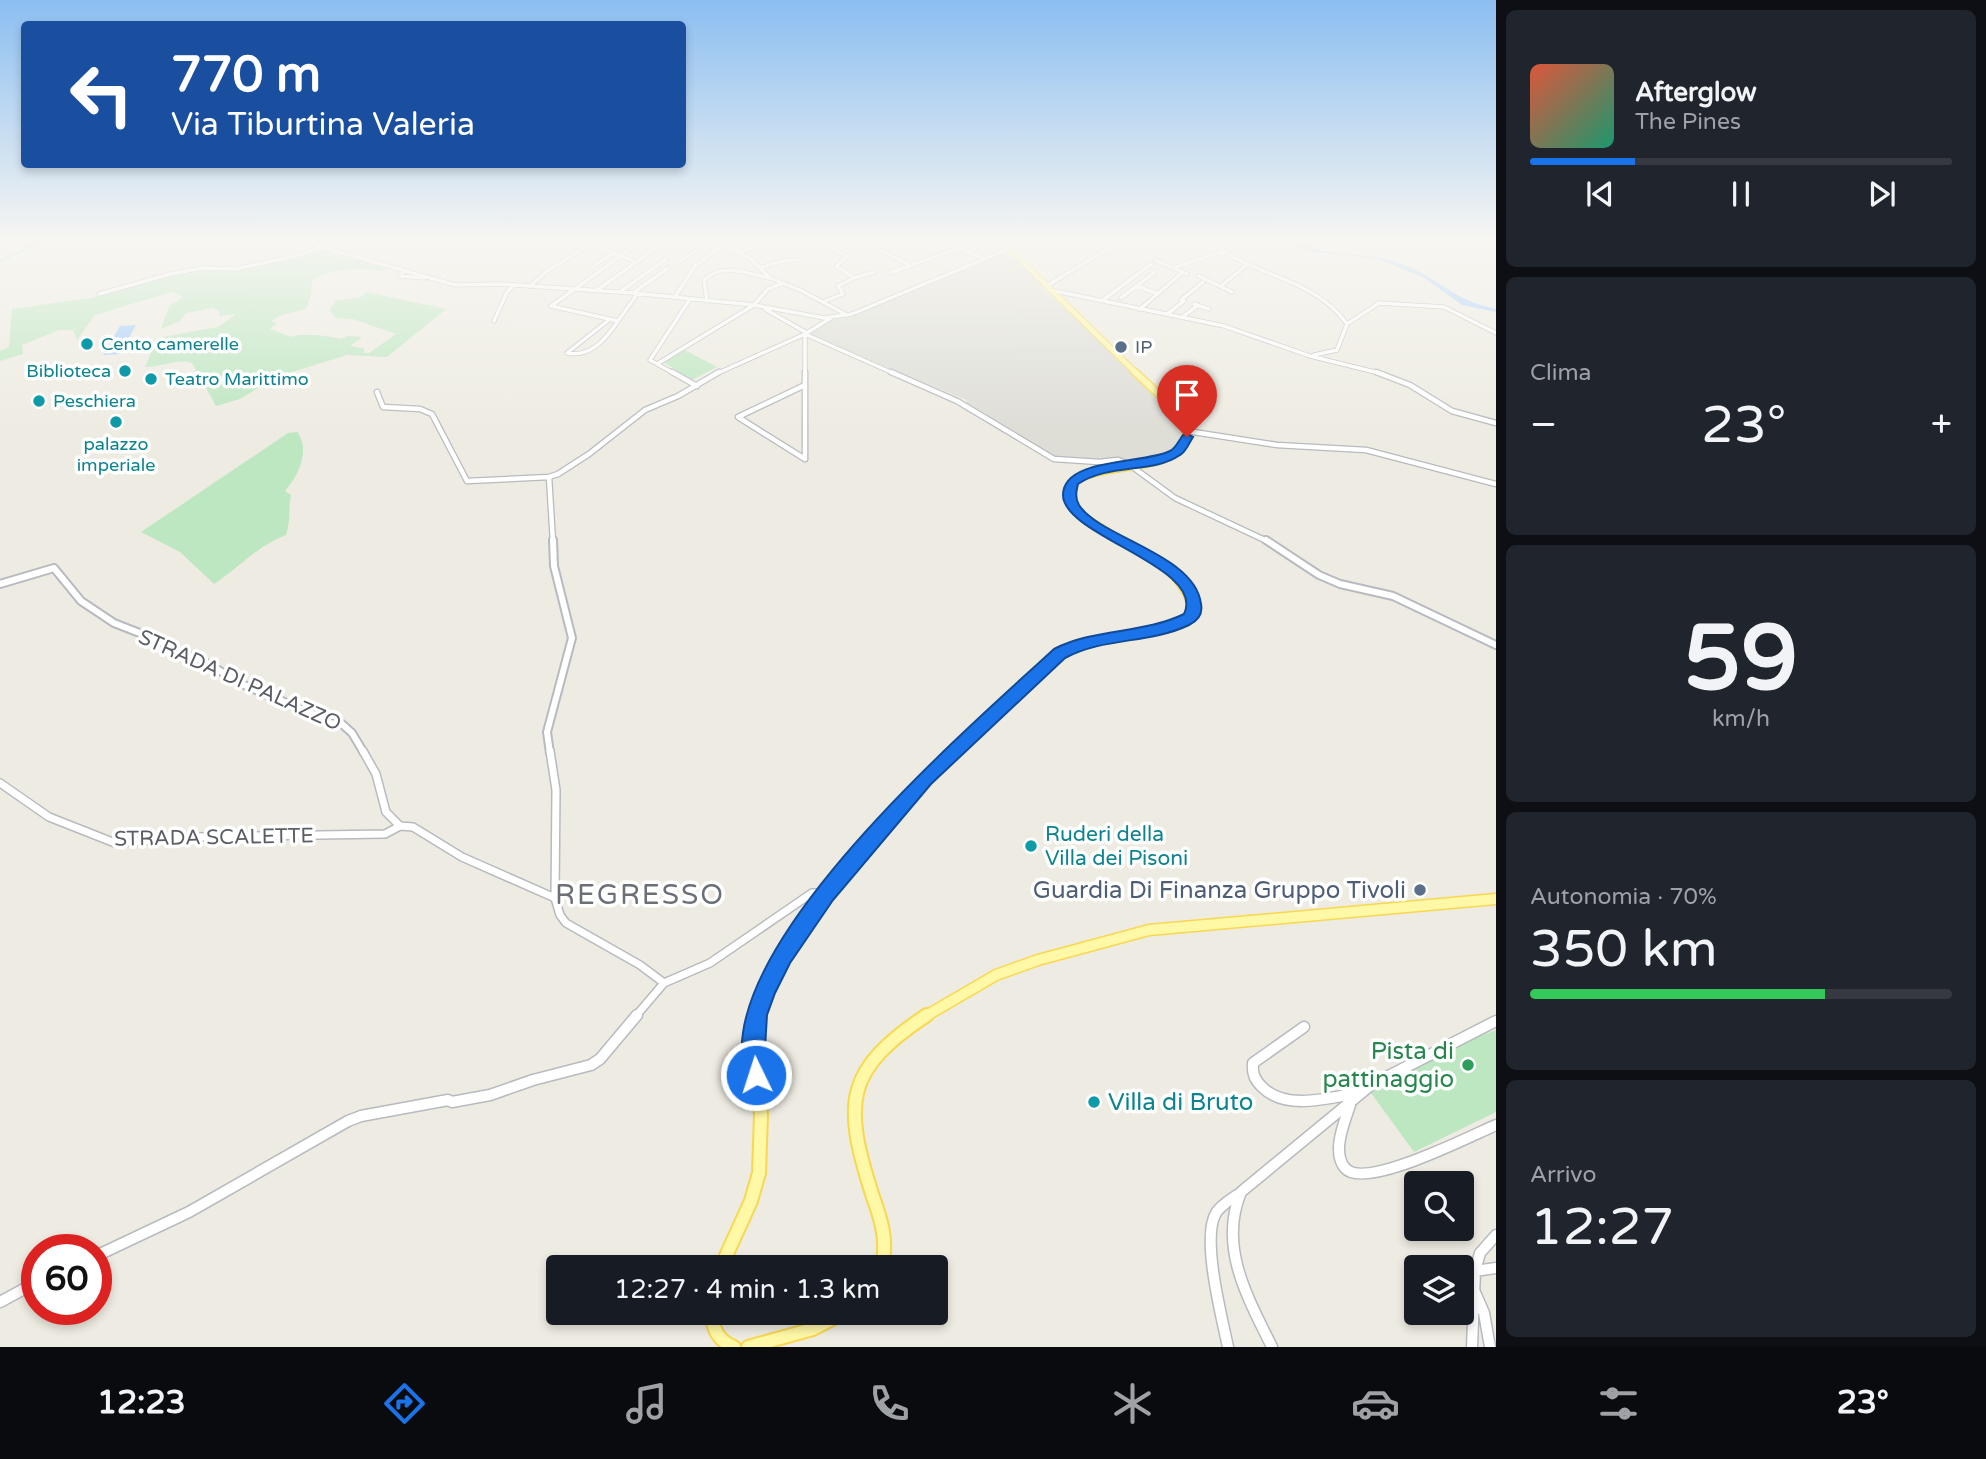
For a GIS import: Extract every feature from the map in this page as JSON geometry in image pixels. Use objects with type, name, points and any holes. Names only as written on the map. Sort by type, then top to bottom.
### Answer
[{"type":"main road","points":[[726,1255],[751,1201],[759,1173],[762,1144],[754,1048],[756,1015],[766,988],[783,956],[826,893],[925,779],[1050,659],[1076,645],[1167,629],[1190,618],[1194,609],[1194,600],[1180,579],[1154,558],[1089,522],[1070,502],[1071,486],[1077,478],[1094,470],[1131,466],[1174,454],[1184,445],[1187,431],[1181,419],[1157,392],[1064,301]]},
{"type":"main road","points":[[885,1255],[884,1229],[857,1146],[855,1094],[865,1070],[878,1053],[914,1024],[958,995],[996,975],[1038,960],[1149,930],[1496,899]]},
{"type":"main road","points":[[714,1325],[716,1335],[734,1347]]},
{"type":"main road","points":[[748,1347],[821,1325]]},
{"type":"street","points":[[494,321],[503,301]]},
{"type":"street","points":[[558,301],[551,306],[618,321]]},
{"type":"street","points":[[610,320],[567,353],[575,355],[602,343],[630,301]]},
{"type":"street","points":[[689,301],[650,360],[696,386]]},
{"type":"street","points":[[707,301],[754,305],[831,318],[848,315],[882,301]]},
{"type":"street","points":[[657,364],[758,301]]},
{"type":"street","points":[[1102,301],[1224,326],[1307,355],[1391,376],[1454,412],[1496,422]]},
{"type":"street","points":[[1139,309],[1149,301]]},
{"type":"street","points":[[1167,314],[1184,301],[1209,309]]},
{"type":"street","points":[[1326,301],[1337,310],[1347,324]]},
{"type":"street","points":[[822,302],[848,315]]},
{"type":"street","points":[[1184,316],[1194,304]]},
{"type":"street","points":[[1307,355],[1337,350],[1347,324],[1361,318],[1368,308],[1377,304],[1422,304],[1454,310],[1496,333]]},
{"type":"street","points":[[761,307],[806,333],[957,401],[1054,459],[1099,463],[1118,460],[1131,466],[1175,498],[1267,541],[1319,575],[1340,584],[1393,596],[1496,645]]},
{"type":"street","points":[[377,392],[379,402],[384,407],[431,412],[467,481],[549,477],[583,458],[642,412],[723,370],[806,333],[831,318]]},
{"type":"street","points":[[804,385],[738,417],[805,459],[806,333]]},
{"type":"street","points":[[1187,431],[1280,445],[1360,449],[1496,484]]},
{"type":"street","points":[[549,477],[555,569],[572,638],[547,730],[556,790],[555,898],[560,915],[566,923],[640,965],[664,983]]},
{"type":"street","name":"STRADA DI PALAZZO","points":[[0,584],[54,568],[80,601],[114,623],[203,661],[220,674],[313,714],[326,723],[342,724],[352,733],[371,763],[388,815],[400,826]]},
{"type":"street","name":"STRADA SCALETTE","points":[[0,783],[48,817],[116,843],[195,837],[385,834],[400,826]]},
{"type":"street","points":[[400,826],[418,830],[462,857],[555,898]]},
{"type":"street","points":[[112,1248],[189,1212],[331,1130],[361,1116],[448,1100],[452,1102],[484,1098],[522,1083],[578,1072],[600,1059],[664,983],[710,963],[812,893],[826,893]]},
{"type":"street","points":[[1228,1347],[1214,1263],[1213,1221],[1217,1212],[1363,1092],[1418,1060],[1496,1021]]},
{"type":"street","points":[[1304,1027],[1253,1063],[1253,1075],[1263,1089],[1274,1096],[1294,1100],[1363,1092]]},
{"type":"street","points":[[1350,1104],[1340,1133],[1339,1157],[1342,1167],[1353,1173],[1385,1172],[1496,1125]]},
{"type":"street","points":[[1241,1192],[1230,1217],[1235,1256],[1249,1298],[1272,1347]]},
{"type":"street","points":[[1474,1280],[1480,1253],[1496,1235]]},
{"type":"street","points":[[1475,1271],[1496,1268]]},
{"type":"street","points":[[1474,1290],[1484,1313],[1490,1347]]},
{"type":"street","points":[[0,1302],[21,1291]]},
{"type":"street","points":[[1472,1325],[1472,1347]]},
{"type":"shaded area","points":[[887,301],[1056,301],[1078,319],[1160,403],[1181,433],[1177,447],[1167,454],[1130,461],[1056,458],[966,404],[967,400],[809,335],[831,320],[847,318]]},
{"type":"green space","points":[[70,301],[142,301],[95,315],[77,340],[73,330],[59,330],[22,345],[23,354],[0,361],[0,351],[9,347],[12,309]]},
{"type":"green space","points":[[177,301],[309,301],[306,309],[282,315],[271,321],[277,323],[270,329],[291,337],[362,337],[350,346],[365,349],[363,353],[369,353],[396,334],[353,319],[336,318],[329,310],[335,303],[333,301],[408,301],[446,309],[387,357],[347,355],[276,377],[240,399],[216,406],[192,363],[145,367],[157,338],[218,327],[236,314],[220,316],[219,311],[212,308],[186,313],[180,321],[161,329],[170,305]]},
{"type":"green space","points":[[685,350],[717,367],[692,380],[663,362]]},
{"type":"green space","points":[[297,432],[303,446],[303,454],[298,471],[285,491],[291,495],[286,535],[257,551],[214,584],[180,552],[141,532],[288,433]]},
{"type":"green space","points":[[1496,1030],[1496,1112],[1414,1152],[1371,1093],[1465,1042]]},
{"type":"water","points":[[1456,301],[1470,301],[1496,309],[1496,312],[1462,305]]},
{"type":"water","points":[[136,325],[120,354],[103,355],[120,326]]},
{"type":"place","name":"Cento camerelle","points":[[87,344]]},
{"type":"place","name":"IP","points":[[1121,347]]},
{"type":"place","name":"Biblioteca","points":[[125,371]]},
{"type":"place","name":"Teatro Marittimo","points":[[151,379]]},
{"type":"place","name":"Peschiera","points":[[39,401]]},
{"type":"place","name":"palazzo imperiale","points":[[116,422]]},
{"type":"place","name":"Ruderi della Villa dei Pisoni","points":[[1031,846]]},
{"type":"place","name":"Guardia Di Finanza Gruppo Tivoli","points":[[1420,890]]},
{"type":"place","name":"Pista di pattinaggio","points":[[1468,1065]]},
{"type":"place","name":"Villa di Bruto","points":[[1094,1102]]},
{"type":"district","name":"REGRESSO","points":[[640,894]]},
{"type":"route","points":[[756,1075],[756,1015],[761,998],[783,956],[826,893],[925,779],[1059,653],[1076,645],[1101,639],[1167,629],[1190,618],[1194,600],[1180,579],[1154,558],[1085,519],[1072,505],[1069,495],[1072,482],[1077,478],[1094,470],[1165,458],[1178,452],[1187,437]]}]
